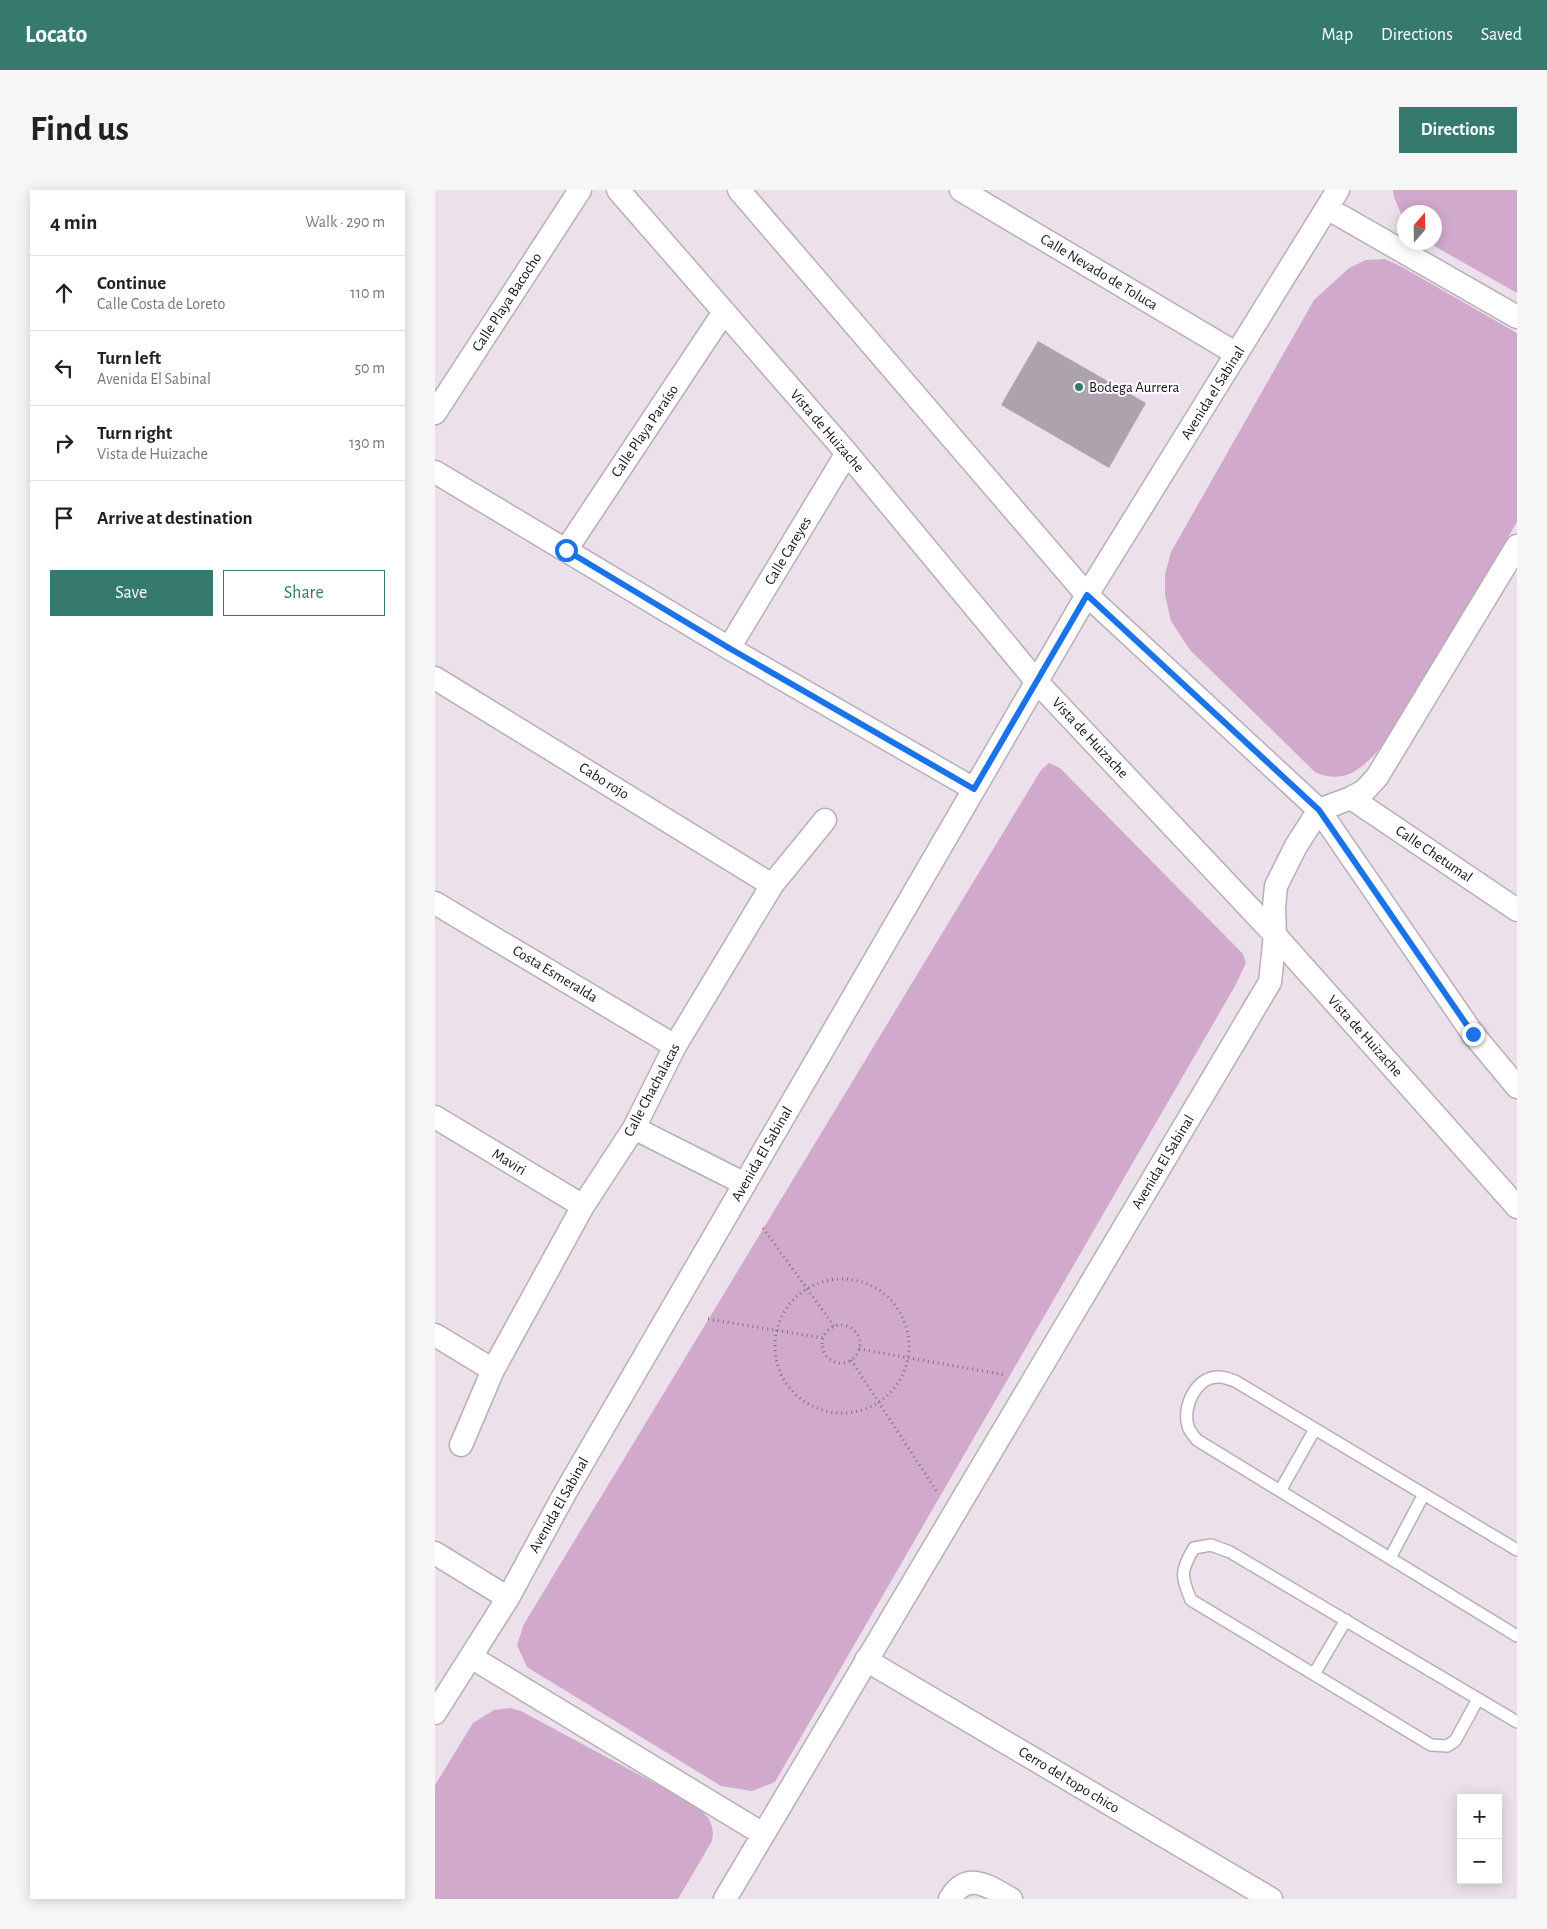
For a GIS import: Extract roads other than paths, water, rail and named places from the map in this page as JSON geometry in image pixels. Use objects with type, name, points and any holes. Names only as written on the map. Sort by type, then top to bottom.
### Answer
[{"type":"street","name":"Calle Playa Bacocho","points":[[435,413],[580,190]]},
{"type":"street","name":"Vista de Huizache","points":[[618,190],[847,454],[1037,682],[1275,936],[1517,1207]]},
{"type":"street","points":[[739,190],[1087,595],[1319,810],[1473,1034],[1517,1087]]},
{"type":"street","name":"Calle Nevado de Toluca","points":[[961,190],[1237,354]]},
{"type":"street","points":[[1333,199],[1517,317]]},
{"type":"street","name":"Avenida el Sabinal","points":[[1087,595],[1333,199]]},
{"type":"street","name":"Calle Playa Paraíso","points":[[566,550],[724,312]]},
{"type":"street","name":"Calle Careyes","points":[[729,648],[847,454]]},
{"type":"street","points":[[435,472],[729,648],[974,789]]},
{"type":"street","points":[[1275,936],[1273,907],[1276,886],[1296,846],[1319,810],[1364,791],[1377,777],[1517,546]]},
{"type":"street","name":"Avenida El Sabinal","points":[[435,1714],[508,1598],[565,1493],[1087,595]]},
{"type":"street","name":"Cabo rojo","points":[[435,678],[772,885]]},
{"type":"street","name":"Calle Chetumal","points":[[1351,798],[1517,910]]},
{"type":"street","name":"Calle Chachalacas","points":[[461,1445],[493,1370],[583,1206],[634,1128],[675,1046],[772,885],[825,820]]},
{"type":"street","name":"Costa Esmeralda","points":[[435,903],[675,1046]]},
{"type":"street","name":"Avenida El Sabinal","points":[[725,1899],[1270,982],[1275,936]]},
{"type":"street","name":"Maviri","points":[[435,1117],[583,1206]]},
{"type":"street","points":[[634,1128],[745,1184]]},
{"type":"street","points":[[435,1335],[493,1370]]},
{"type":"street","points":[[435,1554],[508,1598]]},
{"type":"street","points":[[471,1657],[763,1834]]},
{"type":"street","name":"Cerro del topo chico","points":[[866,1660],[1271,1899]]},
{"type":"street","points":[[952,1894],[964,1884],[975,1882],[990,1887],[1011,1899]]},
{"type":"lane","points":[[1517,1550],[1235,1381],[1220,1377],[1206,1379],[1195,1389],[1187,1410],[1188,1427],[1197,1440],[1517,1636]]},
{"type":"lane","points":[[1280,1491],[1315,1429]]},
{"type":"lane","points":[[1390,1558],[1425,1494]]},
{"type":"lane","points":[[1478,1699],[1455,1741],[1447,1746],[1431,1745],[1191,1600],[1183,1581],[1185,1562],[1194,1548],[1211,1545],[1230,1552],[1517,1722]]},
{"type":"lane","points":[[1314,1674],[1346,1620]]},
{"type":"place","name":"Bodega Aurrera","points":[[1079,387]]}]
